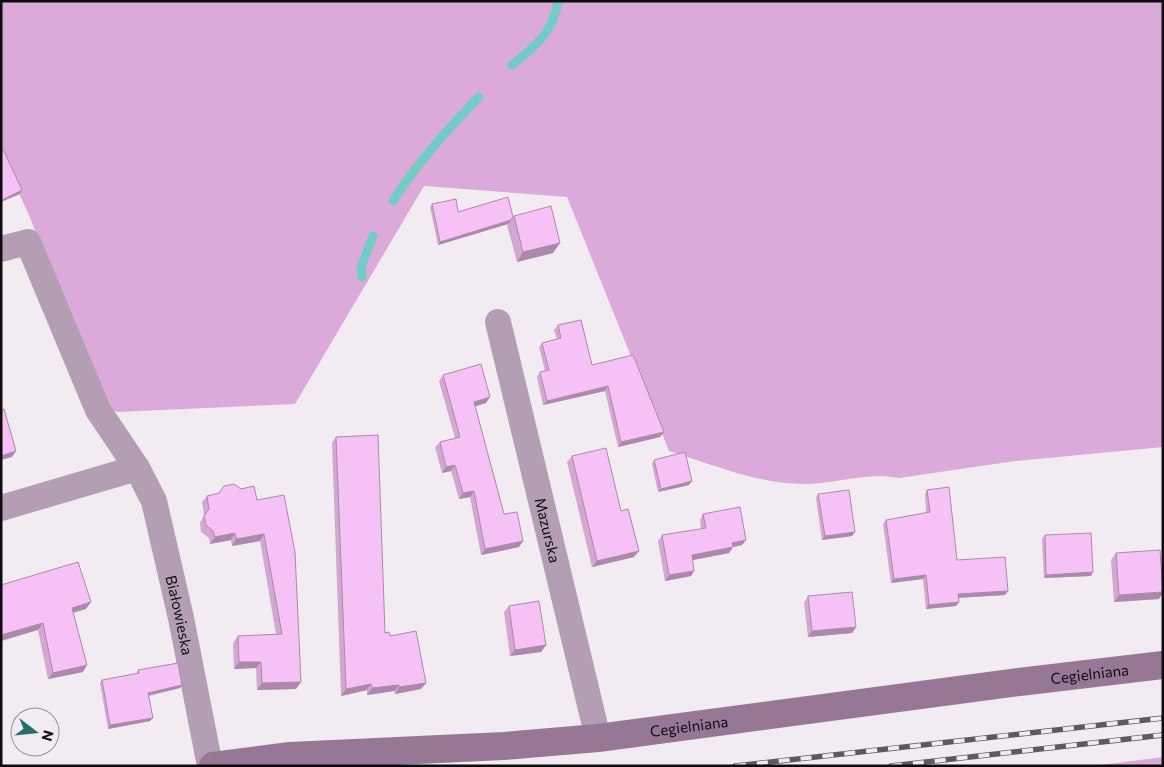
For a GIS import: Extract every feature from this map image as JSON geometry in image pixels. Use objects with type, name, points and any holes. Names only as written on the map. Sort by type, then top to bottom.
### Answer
[{"type":"street","name":"Białowieska","points":[[1,249],[28,242],[98,410],[137,468],[154,501],[212,766]]},
{"type":"street","name":"Mazurska","points":[[498,322],[598,738]]},
{"type":"street","points":[[1,508],[137,468]]},
{"type":"street","name":"Cegielniana","points":[[212,766],[290,756],[504,746],[598,738],[1019,682],[1163,665]]},
{"type":"shaded area","points":[[1,1],[1163,1],[1163,447],[1015,461],[899,478],[876,476],[807,484],[755,478],[669,451],[567,197],[424,186],[295,404],[117,412],[104,407],[31,220],[1,153]]},
{"type":"shaded area","points":[[1163,757],[1163,766],[1093,766]]},
{"type":"building","points":[[1,145],[22,190],[2,200],[1,199]]},
{"type":"building","points":[[508,197],[513,217],[511,220],[440,242],[432,204],[456,199],[458,212]]},
{"type":"building","points":[[551,206],[560,243],[523,252],[514,216]]},
{"type":"building","points":[[581,320],[592,365],[633,355],[664,432],[621,442],[608,386],[547,401],[540,372],[549,370],[542,343],[561,338],[558,325]]},
{"type":"building","points":[[481,364],[490,397],[474,402],[504,514],[517,512],[523,541],[485,549],[474,491],[463,493],[455,465],[446,467],[440,442],[460,437],[443,375]]},
{"type":"building","points":[[4,409],[16,451],[1,456],[1,410]]},
{"type":"building","points":[[378,435],[385,633],[389,632],[390,636],[416,631],[426,683],[372,688],[371,684],[346,689],[336,437]]},
{"type":"building","points":[[606,448],[621,511],[628,509],[639,551],[597,561],[572,456]]},
{"type":"building","points":[[685,452],[692,481],[661,489],[654,460]]},
{"type":"building","points":[[234,484],[241,489],[254,486],[257,500],[284,495],[295,552],[301,682],[262,683],[261,662],[239,662],[238,636],[282,634],[264,534],[236,539],[235,533],[215,537],[213,531],[206,525],[204,516],[209,509],[207,496],[219,493],[224,486]]},
{"type":"building","points":[[949,487],[957,560],[1005,557],[1008,591],[958,594],[959,602],[929,605],[926,575],[894,579],[886,520],[930,512],[927,490]]},
{"type":"building","points":[[849,490],[855,532],[825,536],[818,494]]},
{"type":"building","points":[[740,507],[746,540],[732,543],[733,547],[692,555],[694,571],[669,575],[662,535],[706,528],[703,514]]},
{"type":"building","points":[[1091,533],[1093,572],[1046,575],[1045,535]]},
{"type":"building","points":[[1160,550],[1163,592],[1119,595],[1116,553]]},
{"type":"building","points":[[78,562],[91,602],[72,608],[87,665],[53,673],[43,623],[1,635],[1,585]]},
{"type":"building","points":[[852,592],[856,627],[812,631],[808,596]]},
{"type":"building","points":[[539,601],[546,645],[515,650],[509,606]]},
{"type":"building","points":[[178,663],[182,685],[148,693],[153,718],[110,725],[102,680],[139,673],[138,670]]},
{"type":"waterway","points":[[512,65],[536,45],[548,30],[556,12],[558,1]]},
{"type":"waterway","points":[[393,201],[433,147],[479,97]]},
{"type":"waterway","points":[[362,277],[361,267],[373,236]]},
{"type":"railway","points":[[735,766],[1163,718]]},
{"type":"railway","points":[[891,766],[1163,735]]}]
